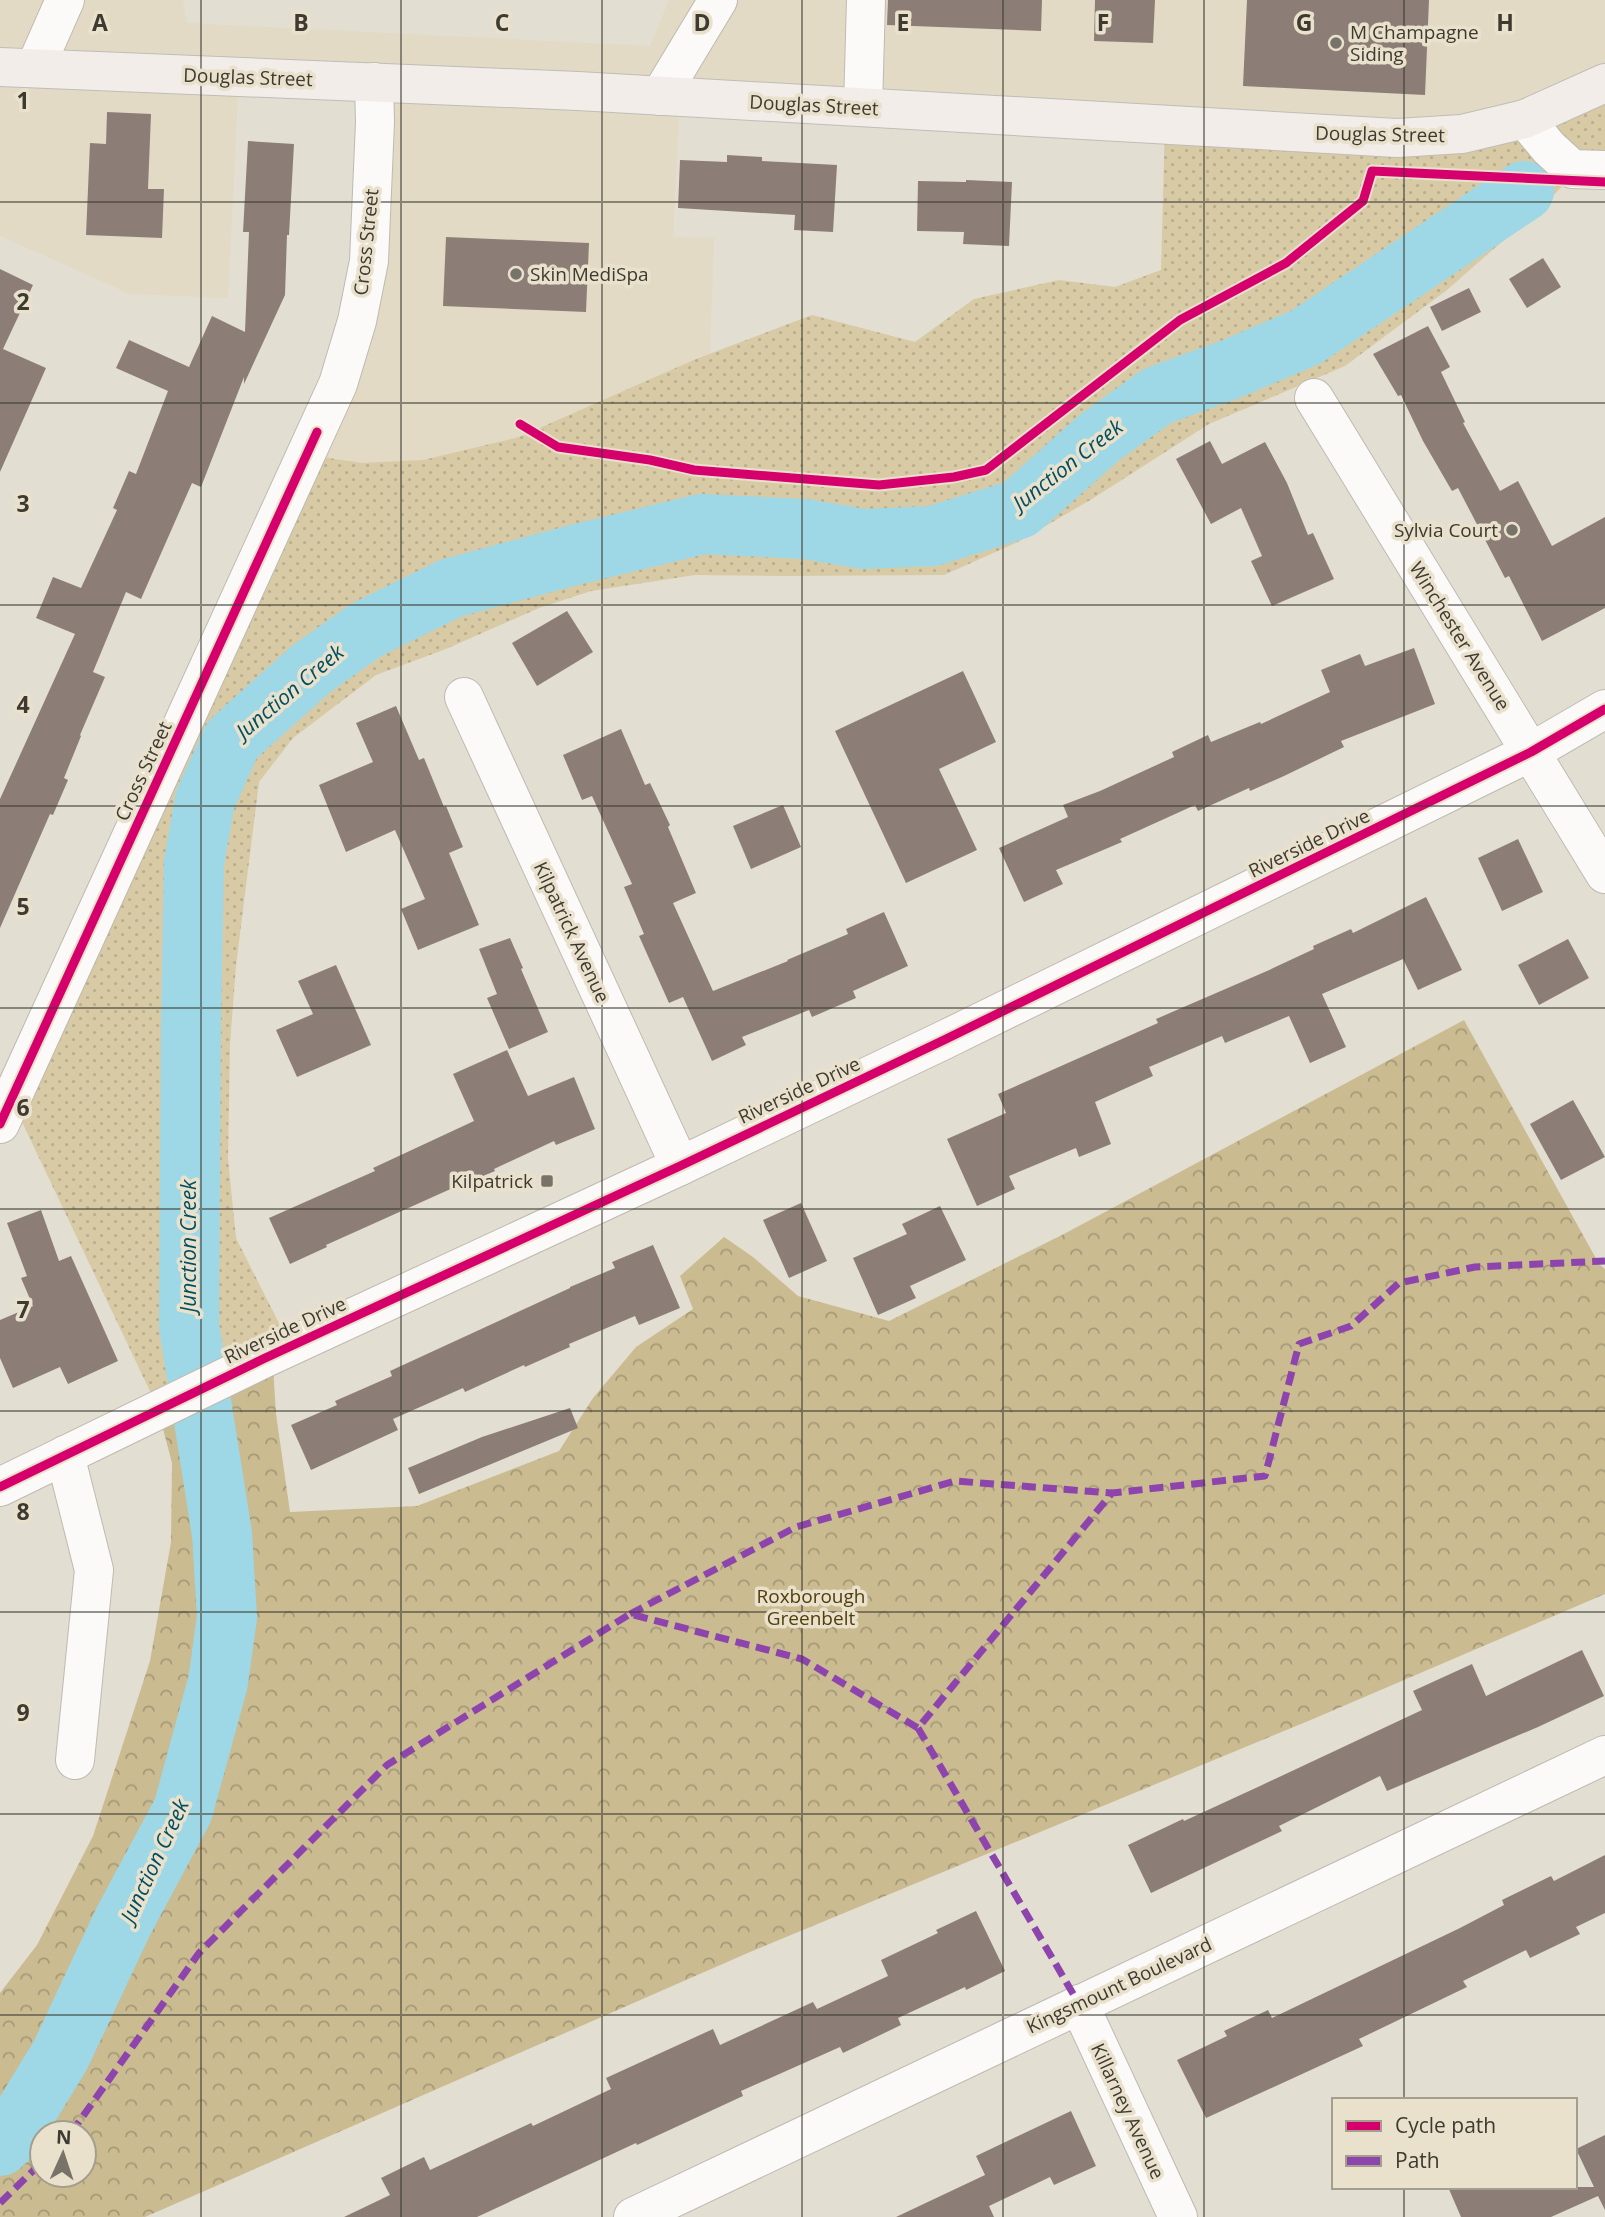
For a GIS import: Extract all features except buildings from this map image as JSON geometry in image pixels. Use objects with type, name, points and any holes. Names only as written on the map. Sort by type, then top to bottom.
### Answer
[{"type":"main road","name":"Douglas Street","points":[[12,67],[660,96],[1398,138],[1462,134],[1525,119],[1605,83]]},
{"type":"street","points":[[12,67],[65,0]]},
{"type":"street","points":[[660,96],[718,0]]},
{"type":"street","points":[[863,107],[866,0]]},
{"type":"street","name":"Cross Street","points":[[0,1124],[338,384],[357,321],[369,261],[375,122],[374,82]]},
{"type":"street","points":[[1525,119],[1549,148],[1572,169],[1605,170]]},
{"type":"street","name":"Winchester Avenue","points":[[1314,398],[1605,874]]},
{"type":"street","name":"Kilpatrick Avenue","points":[[464,697],[680,1166]]},
{"type":"street","name":"Riverside Drive","points":[[0,1487],[148,1414],[680,1166],[1183,925],[1531,752],[1605,709]]},
{"type":"street","points":[[65,1455],[94,1570],[75,1760]]},
{"type":"street","name":"Kingsmount Boulevard","points":[[633,2217],[1605,1755]]},
{"type":"street","name":"Killarney Avenue","points":[[1079,2004],[1178,2217]]},
{"type":"shaded area","points":[[0,0],[183,0],[187,23],[650,46],[669,0],[1605,0],[1605,79],[1461,132],[680,95],[673,237],[714,238],[710,353],[519,437],[423,460],[362,463],[309,455],[339,388],[376,78],[239,74],[228,298],[130,294],[0,236]]},
{"type":"shaded area","points":[[1605,79],[1605,172],[1577,171],[1547,202],[1447,290],[1345,366],[1209,424],[1092,499],[1018,542],[944,575],[695,575],[591,591],[539,608],[446,649],[376,675],[293,738],[259,782],[236,966],[230,1044],[228,1159],[236,1238],[289,1343],[157,1406],[13,1103],[309,455],[362,463],[423,460],[519,437],[696,359],[812,315],[915,342],[974,299],[1059,280],[1115,287],[1161,270],[1165,123],[1396,136]]},
{"type":"green space","name":"Roxborough Greenbelt","points":[[1464,1020],[1599,1264],[1605,1269],[1605,1594],[1313,1719],[750,1952],[145,2217],[0,2217],[0,1993],[37,1945],[93,1836],[150,1661],[171,1542],[172,1463],[157,1406],[272,1351],[276,1414],[290,1512],[417,1506],[559,1451],[593,1398],[636,1347],[693,1309],[680,1276],[724,1237],[753,1257],[798,1296],[889,1321],[1062,1235]]},
{"type":"waterway","name":"Junction Creek","points":[[0,2146],[11,2136],[60,2056],[123,1922],[183,1810],[218,1682],[227,1617],[222,1534],[189,1326],[191,1021],[194,862],[205,800],[232,740],[311,669],[366,630],[451,588],[702,524],[805,529],[863,539],[933,536],[1019,509],[1100,437],[1157,396],[1231,369],[1306,337],[1524,191]]},
{"type":"marked path","points":[[81,2119],[199,1953],[387,1765],[630,1614],[802,1659],[918,1728],[1112,1493],[1265,1476],[1299,1344],[1351,1326],[1399,1283],[1475,1267],[1605,1261]]},
{"type":"marked path","points":[[630,1614],[796,1527],[955,1481],[1112,1493]]},
{"type":"marked path","points":[[918,1728],[1079,2004]]},
{"type":"marked path","points":[[0,2203],[28,2176]]},
{"type":"cycle path","points":[[520,424],[558,447],[650,460],[694,470],[879,485],[954,477],[986,470],[1180,320],[1286,263],[1363,201],[1372,171],[1605,182]]},
{"type":"cycle path","points":[[0,1124],[317,432]]},
{"type":"cycle path","points":[[0,1487],[263,1359],[680,1166],[944,1040],[1531,752],[1605,709]]},
{"type":"place","name":"M Champagne Siding","points":[[1336,43]]},
{"type":"place","name":"Skin MediSpa","points":[[516,274]]},
{"type":"place","name":"Sylvia Court","points":[[1512,530]]},
{"type":"place","name":"Kilpatrick","points":[[547,1181]]}]
